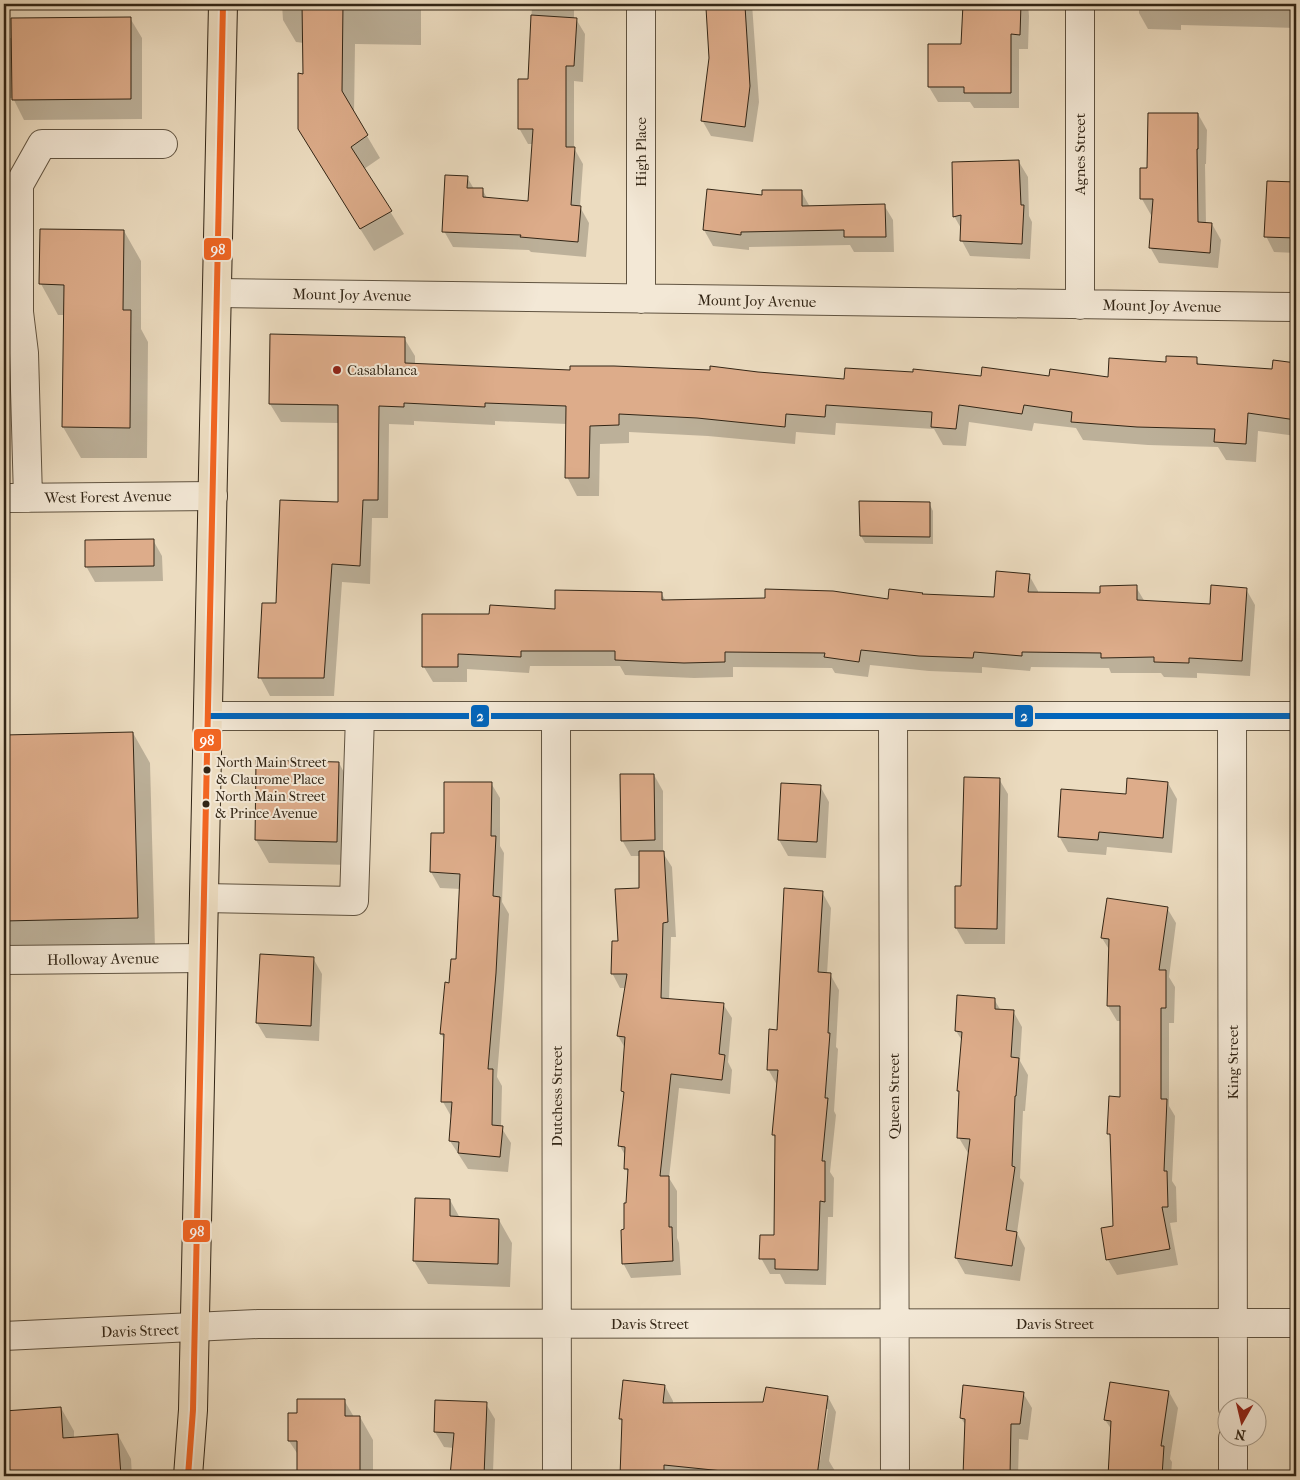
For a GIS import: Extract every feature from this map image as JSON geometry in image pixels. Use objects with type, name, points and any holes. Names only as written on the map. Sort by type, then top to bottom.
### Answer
[{"type":"main road","points":[[188,1476],[193,1410],[223,4]]},
{"type":"street","name":"High Place","points":[[641,4],[642,299]]},
{"type":"street","name":"Agnes Street","points":[[1080,4],[1080,305]]},
{"type":"street","points":[[16,498],[24,353],[18,312],[19,184],[42,144],[162,144]]},
{"type":"street","name":"Mount Joy Avenue","points":[[218,293],[1296,307]]},
{"type":"street","name":"West Forest Avenue","points":[[16,498],[213,496]]},
{"type":"street","points":[[208,716],[1296,716]]},
{"type":"street","points":[[204,898],[354,900],[360,716]]},
{"type":"street","name":"King Street","points":[[1232,716],[1233,1398]]},
{"type":"street","name":"Dutchess Street","points":[[556,717],[558,1476]]},
{"type":"street","name":"Queen Street","points":[[893,717],[895,1476]]},
{"type":"street","name":"Holloway Avenue","points":[[4,960],[202,958]]},
{"type":"street","name":"Davis Street","points":[[4,1336],[258,1324],[1296,1324]]},
{"type":"street","points":[[1233,1448],[1234,1476]]},
{"type":"building","points":[[302,4],[343,4],[342,91],[368,135],[351,147],[392,211],[360,229],[298,129],[298,73],[303,74]]},
{"type":"building","points":[[963,4],[1021,4],[1020,35],[1011,34],[1011,93],[964,93],[964,87],[928,87],[928,44],[961,44]]},
{"type":"building","points":[[745,6],[750,86],[745,127],[701,121],[709,58],[706,8]]},
{"type":"building","points":[[531,15],[577,18],[574,66],[566,66],[566,147],[575,147],[571,205],[581,206],[578,242],[520,237],[521,235],[442,232],[445,175],[468,176],[467,188],[483,188],[483,197],[528,201],[533,129],[518,129],[518,79],[528,79]]},
{"type":"building","points":[[131,17],[131,99],[12,100],[11,18]]},
{"type":"building","points":[[1148,113],[1198,113],[1198,222],[1212,223],[1210,253],[1149,248],[1153,199],[1140,199],[1140,168],[1147,168]]},
{"type":"building","points":[[1019,160],[1021,205],[1024,205],[1022,244],[960,241],[961,215],[953,217],[952,162]]},
{"type":"building","points":[[1267,181],[1296,182],[1296,238],[1264,237]]},
{"type":"building","points":[[707,189],[762,195],[762,190],[802,190],[802,206],[885,204],[886,237],[844,237],[844,230],[741,232],[741,235],[703,230]]},
{"type":"building","points":[[40,229],[124,230],[123,310],[131,310],[130,428],[62,427],[64,285],[39,284]]},
{"type":"building","points":[[270,334],[405,337],[405,363],[570,370],[570,366],[614,366],[710,370],[710,366],[844,379],[845,368],[913,372],[913,369],[981,376],[982,367],[1049,376],[1050,369],[1108,377],[1109,358],[1166,362],[1166,356],[1197,357],[1197,364],[1272,369],[1273,360],[1296,363],[1296,420],[1248,413],[1246,444],[1214,442],[1215,429],[1137,427],[1071,422],[1072,412],[1024,405],[1022,414],[959,405],[956,429],[931,427],[932,412],[826,405],[825,417],[786,414],[785,427],[697,418],[619,414],[619,425],[590,426],[589,478],[565,478],[566,406],[485,403],[485,407],[404,403],[404,407],[379,406],[378,500],[363,500],[360,566],[332,564],[324,678],[258,678],[262,603],[276,603],[280,500],[338,502],[338,405],[269,404]]},
{"type":"building","points":[[859,501],[930,502],[930,537],[860,536]]},
{"type":"building","points":[[154,539],[154,566],[85,567],[85,540]]},
{"type":"building","points":[[996,571],[1030,574],[1028,592],[1100,593],[1100,586],[1137,585],[1137,600],[1210,604],[1211,585],[1247,588],[1242,661],[1189,658],[1189,663],[1154,662],[1154,657],[1101,658],[1101,653],[1022,652],[1022,656],[974,652],[973,658],[919,656],[861,650],[859,662],[824,657],[825,653],[725,652],[725,662],[684,663],[615,660],[615,651],[521,651],[521,657],[458,654],[458,667],[422,667],[422,614],[489,614],[490,605],[555,609],[555,590],[662,592],[662,600],[765,598],[765,589],[833,591],[888,599],[889,589],[922,594],[994,597]]},
{"type":"building","points":[[133,732],[138,918],[4,921],[4,735]]},
{"type":"building","points":[[256,760],[339,762],[337,842],[255,840]]},
{"type":"building","points":[[620,774],[654,774],[655,840],[621,841]]},
{"type":"building","points":[[964,777],[1000,778],[997,929],[955,928],[955,886],[961,886]]},
{"type":"building","points":[[1127,778],[1168,782],[1163,838],[1099,832],[1098,840],[1058,837],[1061,789],[1126,794]]},
{"type":"building","points":[[444,782],[492,782],[491,836],[496,836],[493,896],[500,897],[488,1069],[493,1069],[492,1125],[503,1126],[500,1157],[458,1153],[459,1142],[449,1141],[452,1102],[441,1102],[444,1034],[440,1034],[445,982],[449,983],[451,959],[456,959],[460,874],[430,872],[431,833],[444,833]]},
{"type":"building","points":[[781,783],[821,785],[817,842],[778,840]]},
{"type":"building","points":[[639,851],[664,851],[668,922],[663,923],[661,998],[724,1003],[719,1054],[725,1055],[722,1080],[671,1074],[660,1176],[669,1176],[669,1227],[672,1227],[673,1261],[622,1264],[621,1230],[624,1229],[624,1203],[626,1203],[628,1169],[624,1169],[625,1147],[618,1146],[624,1092],[621,1091],[625,1037],[617,1036],[627,974],[611,974],[612,941],[618,941],[615,889],[639,888]]},
{"type":"building","points":[[784,888],[823,891],[818,972],[831,973],[828,1033],[830,1033],[825,1098],[828,1098],[822,1161],[825,1161],[825,1202],[820,1201],[818,1270],[775,1269],[775,1259],[759,1259],[760,1235],[774,1235],[775,1135],[772,1135],[778,1070],[767,1070],[769,1029],[777,1030]]},
{"type":"building","points":[[1107,898],[1168,907],[1159,970],[1166,970],[1166,1008],[1161,1008],[1161,1099],[1167,1099],[1164,1171],[1167,1171],[1168,1207],[1162,1207],[1170,1249],[1106,1260],[1101,1228],[1113,1226],[1110,1134],[1107,1134],[1109,1096],[1120,1097],[1120,1006],[1107,1006],[1109,939],[1101,938]]},
{"type":"building","points":[[260,954],[314,957],[311,1026],[256,1023]]},
{"type":"building","points":[[957,995],[995,998],[995,1009],[1014,1010],[1011,1057],[1019,1058],[1015,1096],[1012,1166],[1015,1167],[1006,1230],[1017,1232],[1012,1266],[955,1258],[970,1139],[957,1138],[959,1091],[957,1091],[962,1032],[955,1031]]},
{"type":"building","points":[[415,1198],[450,1199],[450,1216],[499,1219],[498,1264],[413,1261]]},
{"type":"building","points":[[623,1380],[665,1385],[663,1403],[763,1402],[766,1387],[828,1396],[817,1476],[762,1476],[664,1465],[664,1476],[620,1476],[622,1419],[619,1419]]},
{"type":"building","points":[[1110,1382],[1169,1391],[1161,1446],[1164,1446],[1162,1476],[1108,1476],[1111,1421],[1104,1420]]},
{"type":"building","points":[[963,1385],[1024,1392],[1020,1424],[1011,1424],[1010,1476],[963,1476],[965,1419],[960,1418]]},
{"type":"building","points":[[297,1399],[345,1399],[345,1416],[360,1416],[360,1471],[297,1471],[297,1441],[288,1441],[288,1413],[297,1413]]},
{"type":"building","points":[[435,1400],[487,1402],[484,1476],[450,1476],[454,1433],[434,1432]]},
{"type":"building","points":[[61,1407],[63,1438],[118,1434],[121,1476],[4,1476],[4,1411]]},
{"type":"transit line","name":"98","points":[[188,1476],[193,1410],[223,4]]},
{"type":"transit line","name":"2","points":[[208,716],[1296,716]]},
{"type":"place","name":"Casablanca","points":[[337,370]]},
{"type":"place","name":"North Main Street & Claurome Place","points":[[207,770]]},
{"type":"place","name":"North Main Street & Prince Avenue","points":[[206,804]]}]
